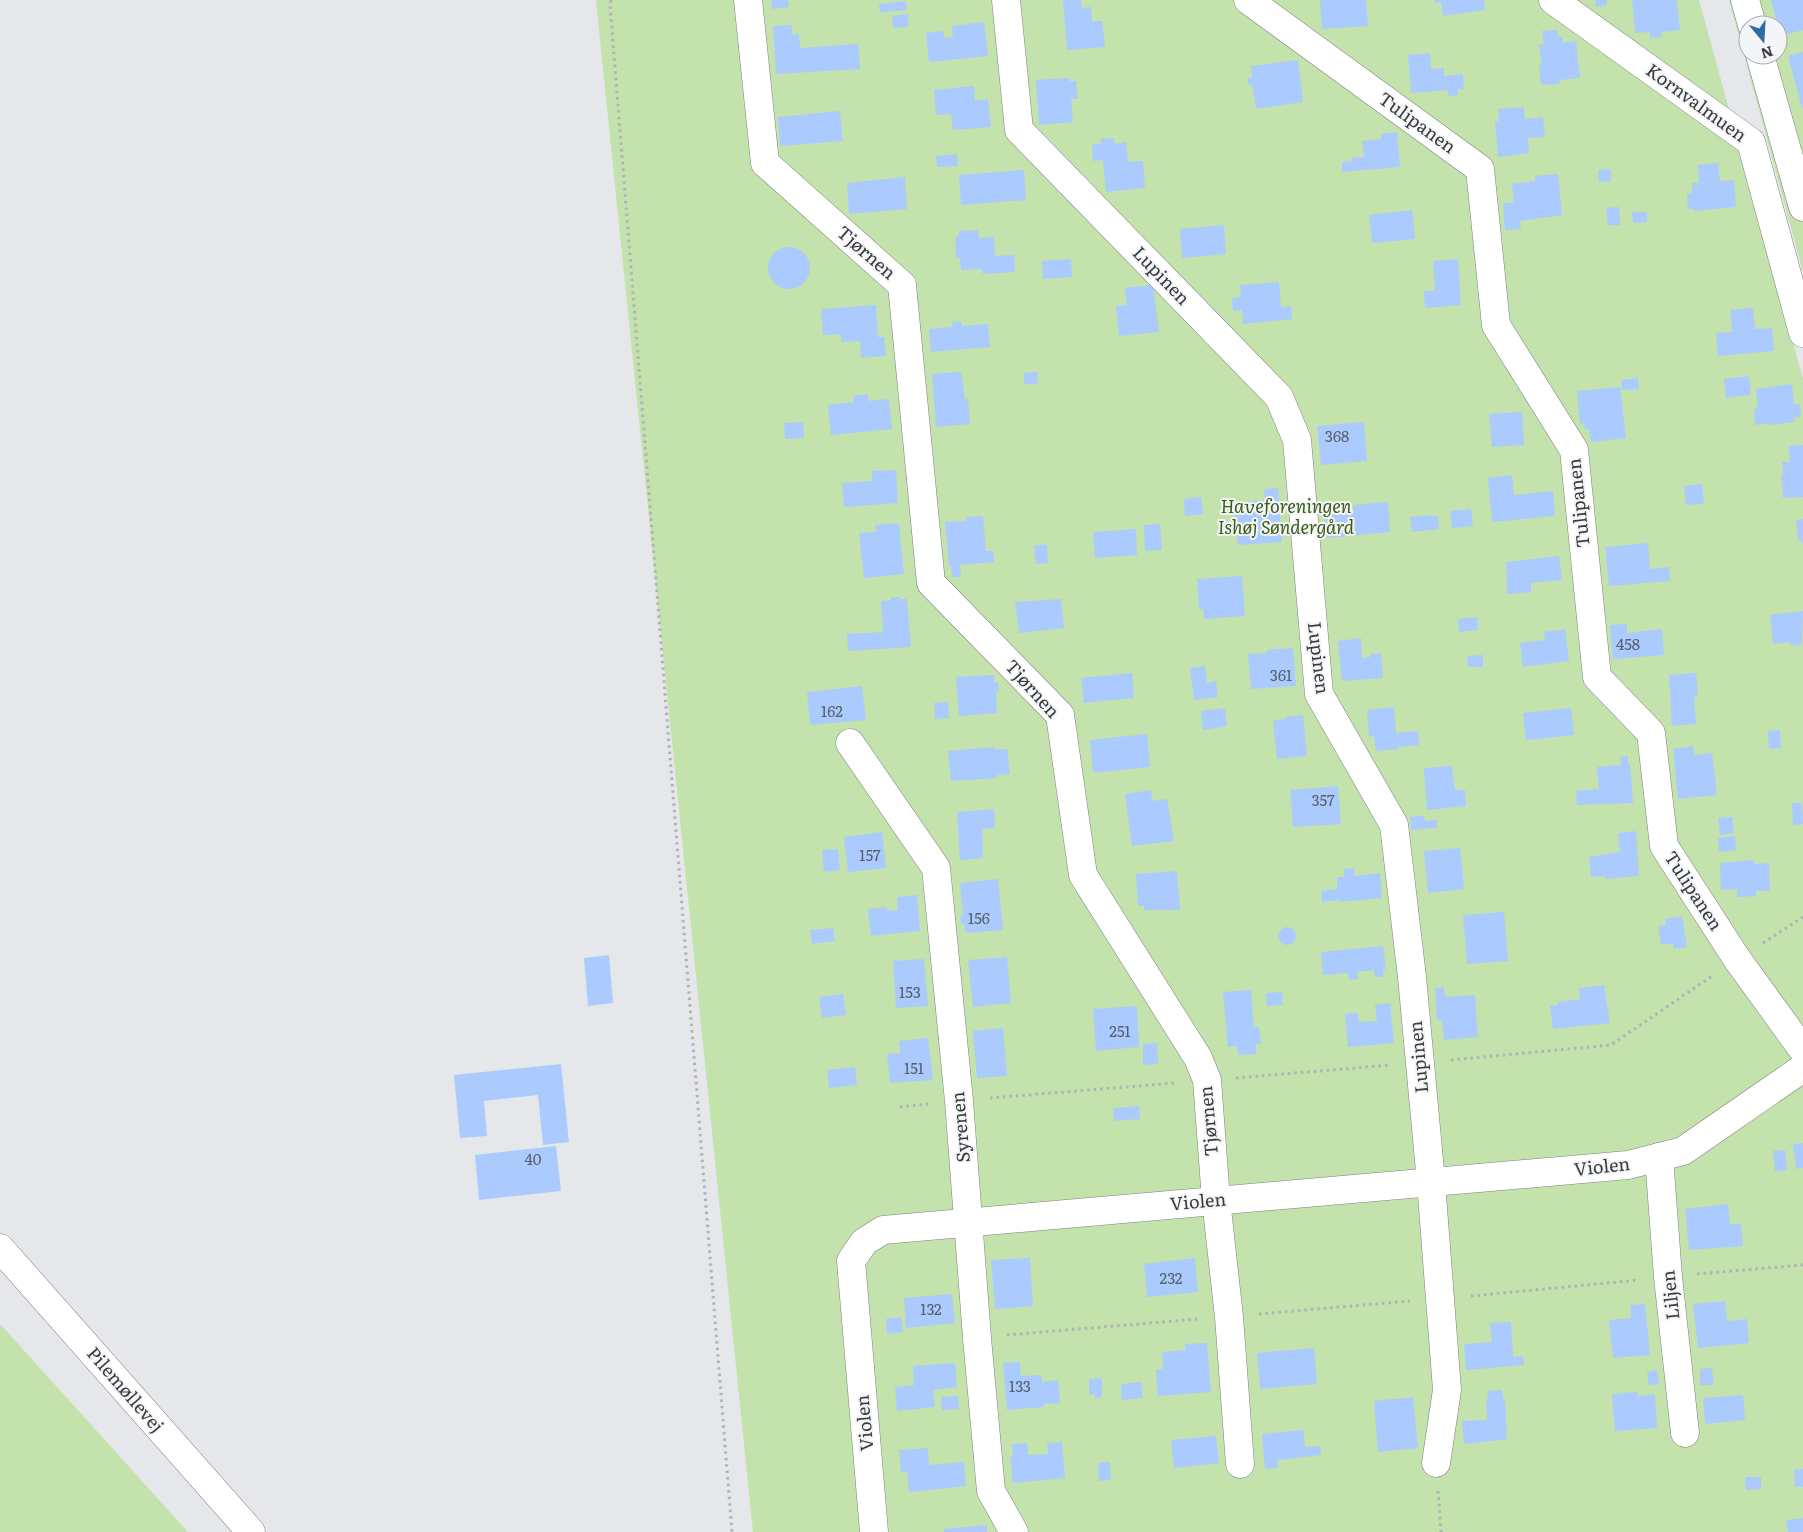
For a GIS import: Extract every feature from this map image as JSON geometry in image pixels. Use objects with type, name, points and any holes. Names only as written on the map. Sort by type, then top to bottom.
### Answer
[{"type":"lane","name":"Tjørnen","points":[[748,0],[765,163],[902,285],[931,583],[1060,715],[1083,875],[1198,1058],[1207,1080],[1216,1200],[1229,1316],[1240,1464]]},
{"type":"lane","name":"Lupinen","points":[[1006,0],[1020,130],[1279,398],[1297,440],[1319,694],[1394,825],[1412,977],[1431,1182],[1447,1390],[1436,1463]]},
{"type":"lane","name":"Tulipanen","points":[[1248,0],[1480,169],[1496,325],[1574,450],[1597,677],[1651,733],[1664,846],[1737,959],[1803,1050]]},
{"type":"lane","name":"Kornvalmuen","points":[[1554,0],[1751,142],[1803,333]]},
{"type":"lane","points":[[1745,0],[1749,15]]},
{"type":"lane","points":[[1763,65],[1803,208]]},
{"type":"lane","name":"Syrenen","points":[[850,743],[936,868],[959,1101],[991,1491],[1014,1532]]},
{"type":"lane","name":"Violen","points":[[874,1532],[851,1261],[864,1242],[883,1230],[1628,1165],[1683,1151],[1803,1068]]},
{"type":"lane","name":"Liljen","points":[[1659,1157],[1668,1277],[1685,1433]]},
{"type":"lane","name":"Pilemøllevej","points":[[0,1248],[251,1532]]},
{"type":"path","points":[[610,0],[732,1532]]},
{"type":"path","points":[[977,1338],[1440,1299],[1803,1265]]},
{"type":"path","points":[[1436,1463],[1441,1532]]},
{"type":"green space","name":"Haveforeningen Ishøj Søndergård","points":[[596,0],[1699,0],[1803,379],[1803,1532],[753,1532]]},
{"type":"green space","points":[[1729,0],[1803,0],[1803,272],[1747,65],[1788,65],[1788,15],[1738,15],[1738,33]]},
{"type":"green space","points":[[0,1324],[188,1532],[0,1532]]},
{"type":"building","points":[[771,0],[788,0],[789,7],[772,9]]},
{"type":"building","points":[[1063,0],[1081,0],[1082,8],[1091,7],[1092,21],[1102,21],[1105,47],[1067,50]]},
{"type":"building","points":[[1320,0],[1366,0],[1368,26],[1322,29]]},
{"type":"building","points":[[1434,0],[1484,0],[1485,10],[1443,16],[1441,2],[1434,3]]},
{"type":"building","points":[[1595,0],[1607,0],[1607,5],[1596,7]]},
{"type":"building","points":[[1632,0],[1677,0],[1680,30],[1661,32],[1662,37],[1650,38],[1650,32],[1635,33]]},
{"type":"building","points":[[1771,0],[1803,0],[1803,30],[1788,34],[1788,15],[1775,15]]},
{"type":"building","points":[[906,1],[907,10],[880,12],[879,4]]},
{"type":"building","points":[[908,14],[908,27],[893,28],[892,16]]},
{"type":"building","points":[[984,22],[988,56],[929,62],[926,33],[944,31],[944,38],[953,37],[952,26]]},
{"type":"building","points":[[792,25],[792,35],[799,34],[800,48],[858,44],[860,69],[776,74],[773,26]]},
{"type":"building","points":[[1557,30],[1558,37],[1563,37],[1563,43],[1576,41],[1580,78],[1559,80],[1560,84],[1541,85],[1539,65],[1542,65],[1539,45],[1544,44],[1542,31]]},
{"type":"building","points":[[1803,52],[1803,108],[1802,108],[1788,56]]},
{"type":"building","points":[[1430,53],[1431,69],[1444,68],[1444,76],[1463,74],[1464,89],[1458,89],[1458,95],[1448,96],[1448,90],[1411,93],[1408,55]]},
{"type":"building","points":[[1298,60],[1303,102],[1256,109],[1252,84],[1248,85],[1247,78],[1252,78],[1251,66]]},
{"type":"building","points":[[1069,78],[1069,81],[1076,81],[1078,99],[1071,99],[1073,122],[1039,125],[1036,80]]},
{"type":"building","points":[[974,86],[975,101],[988,99],[991,127],[953,130],[951,114],[936,115],[934,90]]},
{"type":"building","points":[[1524,107],[1525,119],[1543,117],[1545,137],[1528,138],[1529,153],[1498,157],[1495,121],[1499,121],[1498,109]]},
{"type":"building","points":[[840,111],[843,141],[780,146],[778,117]]},
{"type":"building","points":[[1397,132],[1400,167],[1342,172],[1342,162],[1352,161],[1351,158],[1364,157],[1362,141],[1381,139],[1381,134]]},
{"type":"building","points":[[1114,138],[1115,144],[1126,142],[1128,162],[1143,161],[1145,188],[1106,192],[1103,160],[1093,161],[1092,145],[1101,144],[1100,139]]},
{"type":"building","points":[[957,154],[958,166],[937,167],[936,156]]},
{"type":"building","points":[[1718,163],[1720,181],[1734,180],[1736,207],[1694,211],[1694,209],[1688,209],[1687,194],[1692,193],[1692,183],[1699,183],[1698,165]]},
{"type":"building","points":[[1611,169],[1611,181],[1599,182],[1598,170]]},
{"type":"building","points":[[1024,170],[1026,200],[961,205],[959,175]]},
{"type":"building","points":[[1558,174],[1562,215],[1520,221],[1521,229],[1505,230],[1503,203],[1514,203],[1512,184],[1535,181],[1535,176]]},
{"type":"building","points":[[905,177],[907,209],[849,214],[847,183]]},
{"type":"building","points":[[1619,207],[1620,225],[1608,225],[1606,208]]},
{"type":"building","points":[[1412,210],[1415,239],[1372,243],[1369,215]]},
{"type":"building","points":[[1632,212],[1647,212],[1647,222],[1633,223]]},
{"type":"building","points":[[1224,225],[1226,254],[1182,258],[1180,229]]},
{"type":"building","points":[[978,230],[979,238],[994,237],[995,256],[1014,255],[1015,272],[983,274],[982,269],[961,270],[960,258],[956,258],[956,236],[959,236],[959,231]]},
{"type":"building","points":[[789,247],[804,253],[810,268],[804,283],[789,289],[774,283],[768,268],[774,253]]},
{"type":"building","points":[[1071,259],[1072,277],[1043,279],[1042,261]]},
{"type":"building","points":[[1458,259],[1461,305],[1425,308],[1424,291],[1435,291],[1433,261]]},
{"type":"building","points":[[1279,282],[1281,307],[1291,306],[1292,319],[1243,324],[1242,310],[1233,311],[1232,298],[1241,297],[1240,285]]},
{"type":"building","points":[[1153,285],[1159,332],[1119,336],[1116,306],[1127,305],[1125,288]]},
{"type":"building","points":[[876,305],[878,337],[884,337],[886,356],[861,358],[860,341],[841,342],[841,334],[823,335],[821,309]]},
{"type":"building","points":[[1753,308],[1755,329],[1772,328],[1774,351],[1718,356],[1716,333],[1732,332],[1730,310]]},
{"type":"building","points":[[961,321],[962,326],[988,324],[990,347],[931,352],[929,329],[952,327],[952,322]]},
{"type":"building","points":[[961,372],[965,399],[968,399],[970,424],[936,427],[932,374]]},
{"type":"building","points":[[1037,372],[1038,384],[1024,384],[1024,373]]},
{"type":"building","points":[[1749,376],[1751,395],[1726,398],[1724,379]]},
{"type":"building","points":[[1638,378],[1639,389],[1622,390],[1621,380]]},
{"type":"building","points":[[1792,384],[1794,405],[1800,404],[1801,417],[1794,417],[1795,422],[1755,425],[1754,409],[1758,408],[1756,389]]},
{"type":"building","points":[[1620,387],[1626,438],[1591,442],[1589,429],[1585,429],[1584,423],[1580,424],[1577,391]]},
{"type":"building","points":[[868,394],[868,401],[889,399],[892,429],[831,435],[828,405],[854,402],[853,396]]},
{"type":"building","points":[[1522,412],[1524,445],[1492,447],[1489,414]]},
{"type":"building","points":[[803,422],[804,438],[785,439],[784,423]]},
{"type":"building","points":[[1364,422],[1367,461],[1321,465],[1317,426]]},
{"type":"building","points":[[1803,445],[1803,497],[1783,498],[1782,462],[1790,462],[1789,446]]},
{"type":"building","points":[[896,470],[898,503],[844,507],[842,483],[872,481],[872,471]]},
{"type":"building","points":[[1512,475],[1514,495],[1553,491],[1555,516],[1492,522],[1488,478]]},
{"type":"building","points":[[1702,484],[1704,504],[1686,505],[1684,486]]},
{"type":"building","points":[[1278,488],[1282,542],[1238,545],[1235,515],[1252,514],[1251,501],[1265,500],[1264,489]]},
{"type":"building","points":[[1201,497],[1203,514],[1185,516],[1184,499]]},
{"type":"building","points":[[1388,502],[1390,532],[1327,538],[1325,515],[1354,511],[1353,505]]},
{"type":"building","points":[[1471,509],[1473,526],[1452,528],[1450,511]]},
{"type":"building","points":[[1432,515],[1432,517],[1438,516],[1439,529],[1412,532],[1410,517]]},
{"type":"building","points":[[983,516],[986,551],[994,551],[994,562],[960,565],[961,577],[952,577],[951,566],[949,566],[945,522],[966,521],[966,517]]},
{"type":"building","points":[[1803,519],[1802,544],[1801,540],[1798,540],[1796,520]]},
{"type":"building","points":[[899,523],[904,574],[864,578],[859,533],[876,532],[875,525]]},
{"type":"building","points":[[1160,524],[1162,550],[1145,551],[1144,525]]},
{"type":"building","points":[[1136,529],[1137,555],[1095,558],[1093,532]]},
{"type":"building","points":[[1648,543],[1650,569],[1669,567],[1670,581],[1609,586],[1605,547]]},
{"type":"building","points":[[1047,544],[1048,563],[1036,564],[1034,546]]},
{"type":"building","points":[[1559,556],[1562,580],[1531,583],[1531,592],[1507,594],[1506,562]]},
{"type":"building","points":[[1242,576],[1245,616],[1204,619],[1203,609],[1199,609],[1197,579]]},
{"type":"building","points":[[891,597],[907,599],[911,647],[848,651],[847,634],[883,632],[881,601],[891,600]]},
{"type":"building","points":[[1061,599],[1064,628],[1019,633],[1015,602]]},
{"type":"building","points":[[1803,611],[1802,645],[1791,646],[1791,642],[1773,644],[1770,615]]},
{"type":"building","points":[[1477,617],[1478,630],[1459,632],[1458,619]]},
{"type":"building","points":[[1627,624],[1627,633],[1662,629],[1664,655],[1613,659],[1610,625]]},
{"type":"building","points":[[1565,629],[1569,661],[1523,667],[1520,643],[1545,640],[1544,632]]},
{"type":"building","points":[[1361,638],[1362,658],[1370,657],[1370,654],[1381,653],[1383,678],[1342,681],[1338,641]]},
{"type":"building","points":[[1293,648],[1296,686],[1251,689],[1248,654],[1267,653],[1267,650]]},
{"type":"building","points":[[1483,655],[1483,667],[1468,667],[1467,656]]},
{"type":"building","points":[[1205,666],[1207,683],[1216,681],[1218,697],[1194,700],[1190,668]]},
{"type":"building","points":[[1132,673],[1134,698],[1084,703],[1081,678]]},
{"type":"building","points":[[1696,673],[1698,696],[1694,696],[1696,724],[1672,726],[1669,675]]},
{"type":"building","points":[[994,675],[994,682],[998,682],[999,691],[996,691],[997,713],[959,716],[956,677]]},
{"type":"building","points":[[862,686],[866,720],[810,725],[807,692]]},
{"type":"building","points":[[948,702],[949,718],[935,719],[934,703]]},
{"type":"building","points":[[1394,707],[1396,733],[1418,731],[1419,745],[1376,751],[1374,736],[1369,737],[1367,710]]},
{"type":"building","points":[[1225,708],[1227,726],[1203,730],[1201,711]]},
{"type":"building","points":[[1571,708],[1574,735],[1526,740],[1523,713]]},
{"type":"building","points":[[1303,715],[1307,756],[1277,759],[1273,721]]},
{"type":"building","points":[[1780,730],[1781,748],[1769,749],[1768,731]]},
{"type":"building","points":[[1147,734],[1150,767],[1093,773],[1090,740]]},
{"type":"building","points":[[1693,746],[1694,755],[1712,753],[1717,795],[1678,799],[1673,749]]},
{"type":"building","points":[[994,747],[994,749],[1007,749],[1010,774],[997,775],[997,778],[951,781],[948,751]]},
{"type":"building","points":[[1628,756],[1633,803],[1577,805],[1576,791],[1599,789],[1597,767],[1621,765],[1620,757]]},
{"type":"building","points":[[1452,766],[1455,790],[1465,790],[1466,806],[1427,810],[1424,768]]},
{"type":"building","points":[[1338,786],[1341,824],[1293,827],[1290,790]]},
{"type":"building","points":[[1151,790],[1152,801],[1167,799],[1174,841],[1132,846],[1125,794]]},
{"type":"building","points":[[1792,803],[1802,803],[1803,824],[1793,825]]},
{"type":"building","points":[[994,809],[995,828],[982,829],[983,858],[960,860],[957,812]]},
{"type":"building","points":[[1424,816],[1425,821],[1437,820],[1437,828],[1411,830],[1410,817]]},
{"type":"building","points":[[1732,817],[1734,833],[1720,835],[1718,818]]},
{"type":"building","points":[[1636,831],[1639,876],[1606,879],[1605,876],[1591,877],[1589,857],[1620,852],[1618,833]]},
{"type":"building","points":[[882,832],[886,868],[848,872],[844,837]]},
{"type":"building","points":[[1735,836],[1736,850],[1719,852],[1718,838]]},
{"type":"building","points":[[1460,848],[1464,889],[1428,893],[1424,851]]},
{"type":"building","points":[[838,849],[840,870],[824,872],[822,850]]},
{"type":"building","points":[[1753,860],[1754,864],[1769,863],[1770,891],[1756,891],[1756,896],[1737,897],[1737,889],[1721,890],[1720,863]]},
{"type":"building","points":[[1354,868],[1354,876],[1380,873],[1382,898],[1322,902],[1321,891],[1337,889],[1337,877],[1344,877],[1344,869]]},
{"type":"building","points":[[1177,871],[1180,910],[1144,910],[1144,906],[1138,906],[1136,874]]},
{"type":"building","points":[[998,879],[1003,930],[965,933],[964,923],[961,924],[960,916],[963,916],[960,883]]},
{"type":"building","points":[[917,895],[920,931],[871,936],[868,909],[887,907],[887,911],[898,910],[897,897]]},
{"type":"building","points":[[1504,912],[1508,961],[1467,964],[1463,915]]},
{"type":"building","points":[[1682,916],[1687,947],[1674,949],[1673,944],[1661,944],[1658,926],[1666,925],[1665,919]]},
{"type":"building","points":[[1287,927],[1293,930],[1296,936],[1293,942],[1287,945],[1281,942],[1278,936],[1281,930]]},
{"type":"building","points":[[833,928],[835,941],[812,944],[810,930]]},
{"type":"building","points":[[1383,946],[1386,969],[1383,970],[1383,977],[1375,977],[1374,970],[1357,972],[1358,979],[1349,980],[1348,973],[1323,975],[1321,952]]},
{"type":"building","points":[[609,955],[613,1003],[588,1006],[584,958]]},
{"type":"building","points":[[1007,957],[1011,1003],[973,1007],[968,960]]},
{"type":"building","points":[[924,959],[928,1006],[896,1008],[893,961]]},
{"type":"building","points":[[1604,985],[1610,1023],[1553,1029],[1550,1006],[1558,1005],[1558,1002],[1580,999],[1579,988]]},
{"type":"building","points":[[1444,987],[1445,997],[1475,995],[1478,1037],[1444,1040],[1442,1021],[1437,1020],[1435,988]]},
{"type":"building","points":[[1251,990],[1254,1027],[1259,1027],[1261,1044],[1256,1045],[1256,1054],[1238,1055],[1237,1046],[1228,1047],[1223,992]]},
{"type":"building","points":[[1282,992],[1283,1005],[1267,1006],[1266,993]]},
{"type":"building","points":[[843,994],[846,1015],[822,1018],[819,997]]},
{"type":"building","points":[[1390,1003],[1394,1043],[1348,1047],[1345,1014],[1358,1013],[1359,1022],[1377,1021],[1375,1005]]},
{"type":"building","points":[[1137,1006],[1139,1047],[1096,1051],[1093,1009]]},
{"type":"building","points":[[1003,1028],[1007,1076],[977,1078],[973,1031]]},
{"type":"building","points":[[928,1038],[933,1080],[890,1083],[887,1054],[900,1053],[899,1041]]},
{"type":"building","points":[[1157,1043],[1158,1064],[1143,1065],[1143,1044]]},
{"type":"building","points":[[561,1064],[569,1142],[543,1145],[538,1095],[484,1101],[487,1136],[460,1138],[454,1075]]},
{"type":"building","points":[[855,1067],[857,1085],[829,1088],[827,1070]]},
{"type":"building","points":[[1139,1106],[1140,1119],[1114,1121],[1113,1108]]},
{"type":"building","points":[[1803,1143],[1803,1168],[1796,1169],[1793,1144]]},
{"type":"building","points":[[556,1146],[561,1191],[479,1200],[475,1155]]},
{"type":"building","points":[[1785,1150],[1787,1170],[1775,1171],[1773,1151]]},
{"type":"building","points":[[1728,1204],[1730,1224],[1741,1224],[1743,1246],[1689,1250],[1685,1209]]},
{"type":"building","points":[[1030,1258],[1033,1306],[995,1309],[991,1260]]},
{"type":"building","points":[[1195,1258],[1198,1292],[1147,1297],[1144,1264]]},
{"type":"building","points":[[952,1294],[955,1323],[906,1328],[904,1298]]},
{"type":"building","points":[[1725,1301],[1727,1321],[1747,1319],[1749,1343],[1698,1348],[1693,1304]]},
{"type":"building","points":[[1645,1304],[1650,1355],[1613,1358],[1609,1320],[1631,1318],[1630,1305]]},
{"type":"building","points":[[901,1317],[903,1332],[887,1334],[886,1319]]},
{"type":"building","points":[[1511,1322],[1513,1357],[1523,1356],[1524,1365],[1466,1370],[1464,1344],[1492,1342],[1490,1323]]},
{"type":"building","points":[[1207,1343],[1211,1392],[1158,1396],[1156,1369],[1163,1369],[1162,1352],[1186,1350],[1185,1344]]},
{"type":"building","points":[[1314,1348],[1317,1384],[1260,1389],[1257,1353]]},
{"type":"building","points":[[1020,1362],[1021,1376],[1041,1375],[1042,1382],[1058,1380],[1060,1403],[1044,1404],[1044,1407],[1007,1410],[1003,1363]]},
{"type":"building","points":[[955,1363],[957,1387],[933,1390],[935,1407],[897,1411],[895,1387],[914,1385],[913,1366]]},
{"type":"building","points":[[1712,1368],[1714,1385],[1700,1385],[1700,1369]]},
{"type":"building","points":[[1657,1370],[1659,1384],[1649,1385],[1647,1372]]},
{"type":"building","points":[[1102,1378],[1102,1397],[1095,1398],[1095,1394],[1089,1395],[1089,1379]]},
{"type":"building","points":[[1141,1382],[1143,1398],[1122,1400],[1121,1384]]},
{"type":"building","points":[[1502,1390],[1503,1399],[1505,1399],[1507,1439],[1464,1444],[1462,1421],[1487,1420],[1487,1391]]},
{"type":"building","points":[[1637,1392],[1638,1396],[1655,1394],[1657,1428],[1615,1431],[1612,1394]]},
{"type":"building","points":[[1743,1395],[1745,1420],[1705,1424],[1703,1398]]},
{"type":"building","points":[[958,1396],[959,1409],[942,1410],[941,1397]]},
{"type":"building","points":[[1413,1397],[1418,1448],[1378,1452],[1374,1401]]},
{"type":"building","points":[[1303,1430],[1305,1447],[1320,1446],[1321,1455],[1278,1460],[1278,1468],[1265,1469],[1262,1434]]},
{"type":"building","points":[[1216,1436],[1219,1463],[1174,1468],[1171,1440]]},
{"type":"building","points":[[1062,1442],[1065,1478],[1013,1483],[1010,1456],[1013,1456],[1012,1444],[1027,1443],[1028,1455],[1048,1454],[1047,1443]]},
{"type":"building","points":[[928,1448],[929,1465],[964,1462],[966,1486],[909,1492],[907,1471],[901,1472],[899,1450]]},
{"type":"building","points":[[1110,1462],[1111,1480],[1099,1481],[1098,1463]]},
{"type":"building","points":[[1803,1469],[1803,1487],[1795,1487],[1794,1470]]},
{"type":"building","points":[[1745,1477],[1761,1477],[1761,1489],[1746,1490]]},
{"type":"building","points":[[1803,1518],[1803,1532],[1788,1532],[1786,1520]]},
{"type":"building","points":[[987,1525],[987,1532],[944,1532],[944,1529]]}]
